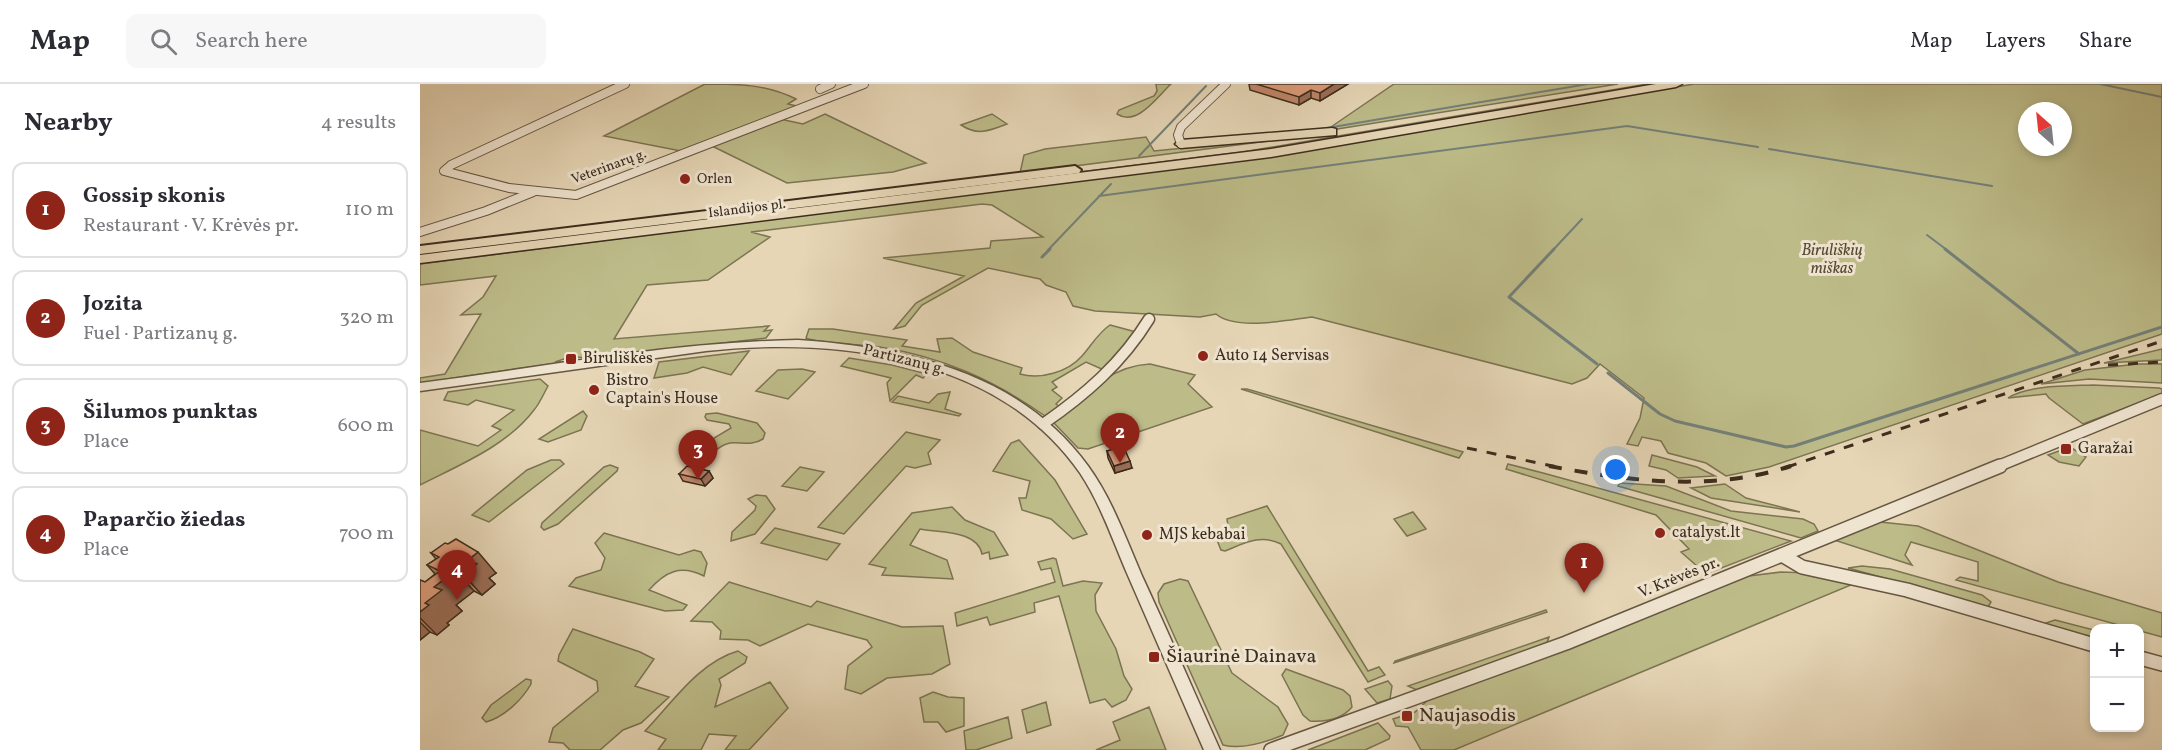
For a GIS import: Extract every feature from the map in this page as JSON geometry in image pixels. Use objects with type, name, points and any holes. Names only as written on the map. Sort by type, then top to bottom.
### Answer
[{"type":"highway","points":[[1075,170],[1268,146],[1637,84]]},
{"type":"highway","points":[[420,234],[427,244],[881,188],[997,183],[1271,153],[1676,84]]},
{"type":"highway","points":[[1181,144],[1367,130]]},
{"type":"highway","name":"Islandijos pl.","points":[[420,259],[997,183],[1075,170]]},
{"type":"highway","name":"Islandijos pl.","points":[[420,250],[997,183]]},
{"type":"street","name":"Veterinarų g.","points":[[625,84],[451,165],[444,171],[533,192],[561,197],[576,195],[864,84]]},
{"type":"street","points":[[820,89],[831,84]]},
{"type":"street","points":[[1181,144],[1178,135],[1181,127],[1226,84]]},
{"type":"street","points":[[420,234],[520,199],[533,192]]},
{"type":"street","points":[[1043,424],[1068,406],[1122,357],[1149,319]]},
{"type":"street","name":"Partizanų g.","points":[[420,387],[731,345],[805,344],[875,351],[938,365],[994,391],[1043,424],[1075,458],[1102,501],[1212,750]]},
{"type":"street","name":"V. Krėvės pr.","points":[[1271,750],[1566,643],[2162,399]]},
{"type":"street","points":[[1782,555],[1802,567],[1907,590],[2090,644]]},
{"type":"street","points":[[2144,659],[2162,664]]},
{"type":"green space","points":[[705,84],[740,85],[774,90],[796,99],[788,104],[801,107],[686,152],[604,136]]},
{"type":"green space","points":[[1156,84],[1171,84],[1139,114],[1124,117],[1117,114],[1119,110],[1154,96],[1157,91]]},
{"type":"green space","points":[[1394,84],[1618,84],[1325,131]]},
{"type":"green space","points":[[1647,84],[1666,84],[1312,144],[420,257],[420,253],[1243,152]]},
{"type":"green space","name":"Biruliškių miškas","points":[[1694,84],[2162,84],[2162,334],[1769,467],[1726,476],[1706,463],[1668,453],[1661,441],[1642,437],[1638,446],[1627,444],[1640,418],[1644,398],[1600,364],[1587,378],[1572,384],[1312,317],[1249,323],[1225,319],[1216,314],[1200,317],[1095,311],[1073,306],[1066,292],[1046,285],[1040,279],[988,268],[922,305],[905,326],[894,329],[916,303],[964,276],[883,258],[990,248],[991,241],[1043,237],[992,205],[982,204],[751,232],[770,237],[708,280],[647,285],[614,339],[769,326],[764,331],[772,330],[766,338],[622,355],[622,352],[598,358],[570,357],[555,362],[564,362],[420,383],[420,378],[445,374],[481,314],[461,315],[483,297],[496,276],[420,285],[420,264],[1262,157]]},
{"type":"green space","points":[[825,114],[926,163],[893,172],[787,183],[712,146],[780,119],[803,124]]},
{"type":"green space","points":[[992,114],[1007,124],[984,131],[973,130],[961,125]]},
{"type":"green space","points":[[1314,135],[1020,173],[1024,155],[1045,149],[1146,137],[1154,151]]},
{"type":"green space","points":[[1110,325],[1136,332],[1104,370],[1086,362],[1052,382],[1057,387],[1052,390],[1062,398],[1056,404],[1061,408],[1053,415],[1045,416],[987,381],[925,357],[880,347],[821,342],[806,338],[809,329],[833,329],[907,340],[902,346],[940,352],[937,339],[952,338],[973,352],[1022,368],[1020,374],[1036,376],[1062,370],[1076,362]]},
{"type":"green space","points":[[2162,349],[2162,360],[2104,363]]},
{"type":"green space","points":[[749,351],[731,375],[703,367],[687,373],[654,378],[659,362]]},
{"type":"green space","points":[[849,358],[927,374],[923,378],[916,375],[890,401],[887,383],[891,378],[841,366]]},
{"type":"green space","points":[[1150,364],[1195,375],[1188,384],[1212,407],[1088,449],[1078,448],[1054,423],[1097,384],[1121,370]]},
{"type":"green space","points":[[2137,364],[2162,364],[2162,383],[2089,379],[2041,384],[2085,370]]},
{"type":"green space","points":[[802,369],[815,372],[788,399],[756,391],[778,370]]},
{"type":"green space","points":[[540,379],[548,386],[536,407],[523,423],[482,454],[420,485],[420,430],[478,446],[501,430],[492,426],[514,410],[476,400],[468,405],[444,400],[448,392]]},
{"type":"green space","points":[[2093,385],[2159,388],[2162,389],[2162,394],[2083,424],[2046,394],[2008,398],[2037,388]]},
{"type":"green space","points":[[1241,389],[1247,389],[1463,452],[1459,458]]},
{"type":"green space","points":[[950,392],[945,409],[961,414],[959,416],[892,402],[898,396],[929,403],[938,394]]},
{"type":"green space","points":[[583,411],[587,416],[581,430],[548,442],[539,439]]},
{"type":"green space","points":[[717,413],[757,423],[765,433],[763,439],[751,443],[730,443],[705,457],[691,458],[709,441],[731,428],[729,424],[707,420],[705,417],[706,414]]},
{"type":"green space","points":[[906,432],[940,440],[928,453],[931,464],[915,468],[906,466],[844,534],[818,527]]},
{"type":"green space","points":[[1019,440],[1055,480],[1087,534],[1073,539],[1051,519],[1022,510],[1019,498],[1026,498],[1030,481],[993,471],[1011,443]]},
{"type":"green space","points":[[2070,447],[2086,457],[2079,466],[2059,462],[2048,455]]},
{"type":"green space","points":[[1652,455],[1697,467],[1715,476],[1678,478],[1666,470],[1649,466]]},
{"type":"green space","points":[[551,460],[560,460],[564,464],[489,522],[472,515],[527,470]]},
{"type":"green space","points":[[1508,464],[1791,541],[1706,574],[1681,552],[1689,549],[1656,515],[1506,469]]},
{"type":"green space","points":[[610,465],[618,468],[617,471],[558,524],[544,530],[541,527],[542,523],[604,467]]},
{"type":"green space","points":[[800,467],[824,472],[807,491],[782,486]]},
{"type":"green space","points":[[1620,483],[1666,486],[1731,511],[1803,519],[1814,524],[1818,531],[1801,538],[1618,486]]},
{"type":"green space","points":[[1725,484],[1746,498],[1800,512],[1711,498],[1691,488]]},
{"type":"green space","points":[[756,495],[766,496],[775,509],[755,534],[731,541],[732,532],[755,510],[756,506],[748,499]]},
{"type":"green space","points":[[1267,506],[1368,671],[1379,667],[1385,675],[1368,682],[1281,544],[1259,540],[1225,551],[1221,550],[1217,540],[1229,532],[1227,519]]},
{"type":"green space","points":[[952,507],[965,520],[994,532],[1008,555],[990,559],[989,552],[982,554],[979,546],[965,537],[920,529],[910,545],[947,560],[953,579],[882,575],[886,568],[869,564],[912,513]]},
{"type":"green space","points":[[1413,512],[1426,529],[1407,536],[1394,519]]},
{"type":"green space","points":[[1880,522],[1918,526],[2058,582],[2162,613],[2162,637],[2144,632],[2144,624],[2115,624],[1956,580],[1960,577],[1978,581],[1978,562],[1911,542],[1905,555],[1912,565],[1834,540]]},
{"type":"green space","points":[[775,528],[840,544],[827,560],[761,543]]},
{"type":"green space","points":[[604,533],[679,555],[694,550],[701,552],[707,563],[704,576],[680,570],[667,574],[649,590],[687,605],[683,610],[665,611],[569,586],[576,578],[601,570],[605,558],[595,543]]},
{"type":"green space","points":[[1056,559],[1063,586],[1083,581],[1102,583],[1095,595],[1096,611],[1116,649],[1124,676],[1132,689],[1126,700],[1112,707],[1105,699],[1090,703],[1059,596],[1034,603],[1035,612],[990,625],[987,617],[957,626],[955,613],[1055,582],[1051,568],[1041,570],[1038,562]]},
{"type":"green space","points":[[1862,566],[1890,569],[1982,595],[1991,602],[1988,607],[1848,568]]},
{"type":"green space","points":[[1781,572],[1809,573],[1858,582],[1454,750],[1421,750],[1408,727],[1396,726],[1393,719],[1415,712],[1428,700],[1749,576]]},
{"type":"green space","points":[[1180,579],[1188,581],[1232,673],[1278,707],[1288,724],[1283,735],[1253,745],[1238,747],[1223,745],[1159,602],[1158,593],[1164,584]]},
{"type":"green space","points":[[729,582],[811,607],[817,601],[902,627],[943,626],[950,664],[932,674],[887,678],[861,694],[845,689],[848,666],[872,647],[867,640],[808,624],[760,646],[748,640],[720,639],[721,631],[712,622],[691,621]]},
{"type":"green space","points":[[1546,610],[1547,612],[1394,663],[1395,661]]},
{"type":"green space","points":[[2055,620],[2090,629],[2090,638],[2043,624]]},
{"type":"green space","points":[[573,629],[654,659],[635,686],[669,697],[641,723],[623,730],[600,750],[570,750],[563,743],[549,742],[553,728],[598,691],[597,681],[558,661]]},
{"type":"green space","points":[[1549,637],[1547,643],[1417,690],[1408,686]]},
{"type":"green space","points":[[738,651],[747,657],[745,663],[719,679],[721,685],[715,707],[770,682],[788,708],[749,750],[725,750],[736,736],[709,734],[701,750],[658,750],[666,739],[645,731],[699,674],[724,656]]},
{"type":"green space","points":[[1286,669],[1343,690],[1350,696],[1352,707],[1333,719],[1310,721],[1303,715],[1282,675]]},
{"type":"green space","points":[[526,679],[531,680],[531,684],[512,707],[493,720],[486,722],[482,718],[491,705]]},
{"type":"green space","points":[[1388,681],[1392,686],[1390,699],[1377,703],[1365,689]]},
{"type":"green space","points":[[933,692],[948,697],[964,698],[964,726],[946,732],[938,722],[924,722],[920,698]]},
{"type":"green space","points":[[1046,702],[1051,725],[1027,733],[1022,710]]},
{"type":"green space","points":[[1149,707],[1166,750],[1096,750],[1120,740],[1113,722]]},
{"type":"green space","points":[[1008,717],[1012,738],[976,750],[966,750],[964,731]]},
{"type":"green space","points":[[1378,723],[1390,736],[1389,739],[1365,750],[1308,750]]},
{"type":"building","points":[[1256,84],[1334,84],[1320,93],[1311,90],[1299,97]]},
{"type":"building","points":[[1123,446],[1130,461],[1114,466],[1107,451]]},
{"type":"building","points":[[687,466],[709,471],[701,479],[679,474]]},
{"type":"building","points":[[456,539],[478,552],[468,560],[477,564],[463,574],[455,571],[434,587],[442,590],[425,603],[429,605],[420,612],[420,580],[425,582],[440,571],[427,565],[439,557],[431,553],[445,543],[448,544]]},
{"type":"waterway","points":[[1321,129],[1588,84]]},
{"type":"waterway","points":[[2100,84],[2162,97]]},
{"type":"waterway","points":[[1139,156],[1206,86]]},
{"type":"waterway","points":[[1100,196],[1627,126],[1758,147]]},
{"type":"waterway","points":[[1769,149],[1992,186]]},
{"type":"waterway","points":[[1100,196],[1111,184]]},
{"type":"waterway","points":[[1048,250],[1100,196]]},
{"type":"waterway","points":[[1553,250],[1582,219]]},
{"type":"waterway","points":[[1927,235],[1947,250]]},
{"type":"waterway","points":[[1042,257],[1050,249]]},
{"type":"waterway","points":[[1554,249],[1509,297],[1597,364]]},
{"type":"waterway","points":[[1945,249],[2079,354]]},
{"type":"waterway","points":[[2079,354],[2162,327]]},
{"type":"waterway","points":[[1608,373],[1660,414],[1675,421],[1786,447],[2079,354]]},
{"type":"railway","points":[[1787,467],[2162,341]]},
{"type":"railway","points":[[2108,365],[2162,362]]},
{"type":"railway","points":[[1467,448],[1557,467]]},
{"type":"railway","points":[[1549,466],[1609,476],[1670,481],[1731,479],[1791,466]]},
{"type":"place","name":"Orlen","points":[[685,179]]},
{"type":"place","name":"Auto 14 Servisas","points":[[1203,356]]},
{"type":"place","name":"Biruliškės","points":[[571,359]]},
{"type":"place","name":"Bistro Captain's House","points":[[594,390]]},
{"type":"place","name":"Garažai","points":[[2066,449]]},
{"type":"place","name":"Jozita","points":[[1120,463]]},
{"type":"place","name":"Šilumos punktas","points":[[698,480]]},
{"type":"place","name":"catalyst.lt","points":[[1660,533]]},
{"type":"place","name":"MJS kebabai","points":[[1147,535]]},
{"type":"place","name":"Gossip skonis","points":[[1584,593]]},
{"type":"place","name":"Paparčio žiedas","points":[[457,600]]},
{"type":"place","name":"Šiaurinė Dainava","points":[[1154,657]]},
{"type":"place","name":"Naujasodis","points":[[1407,716]]}]
